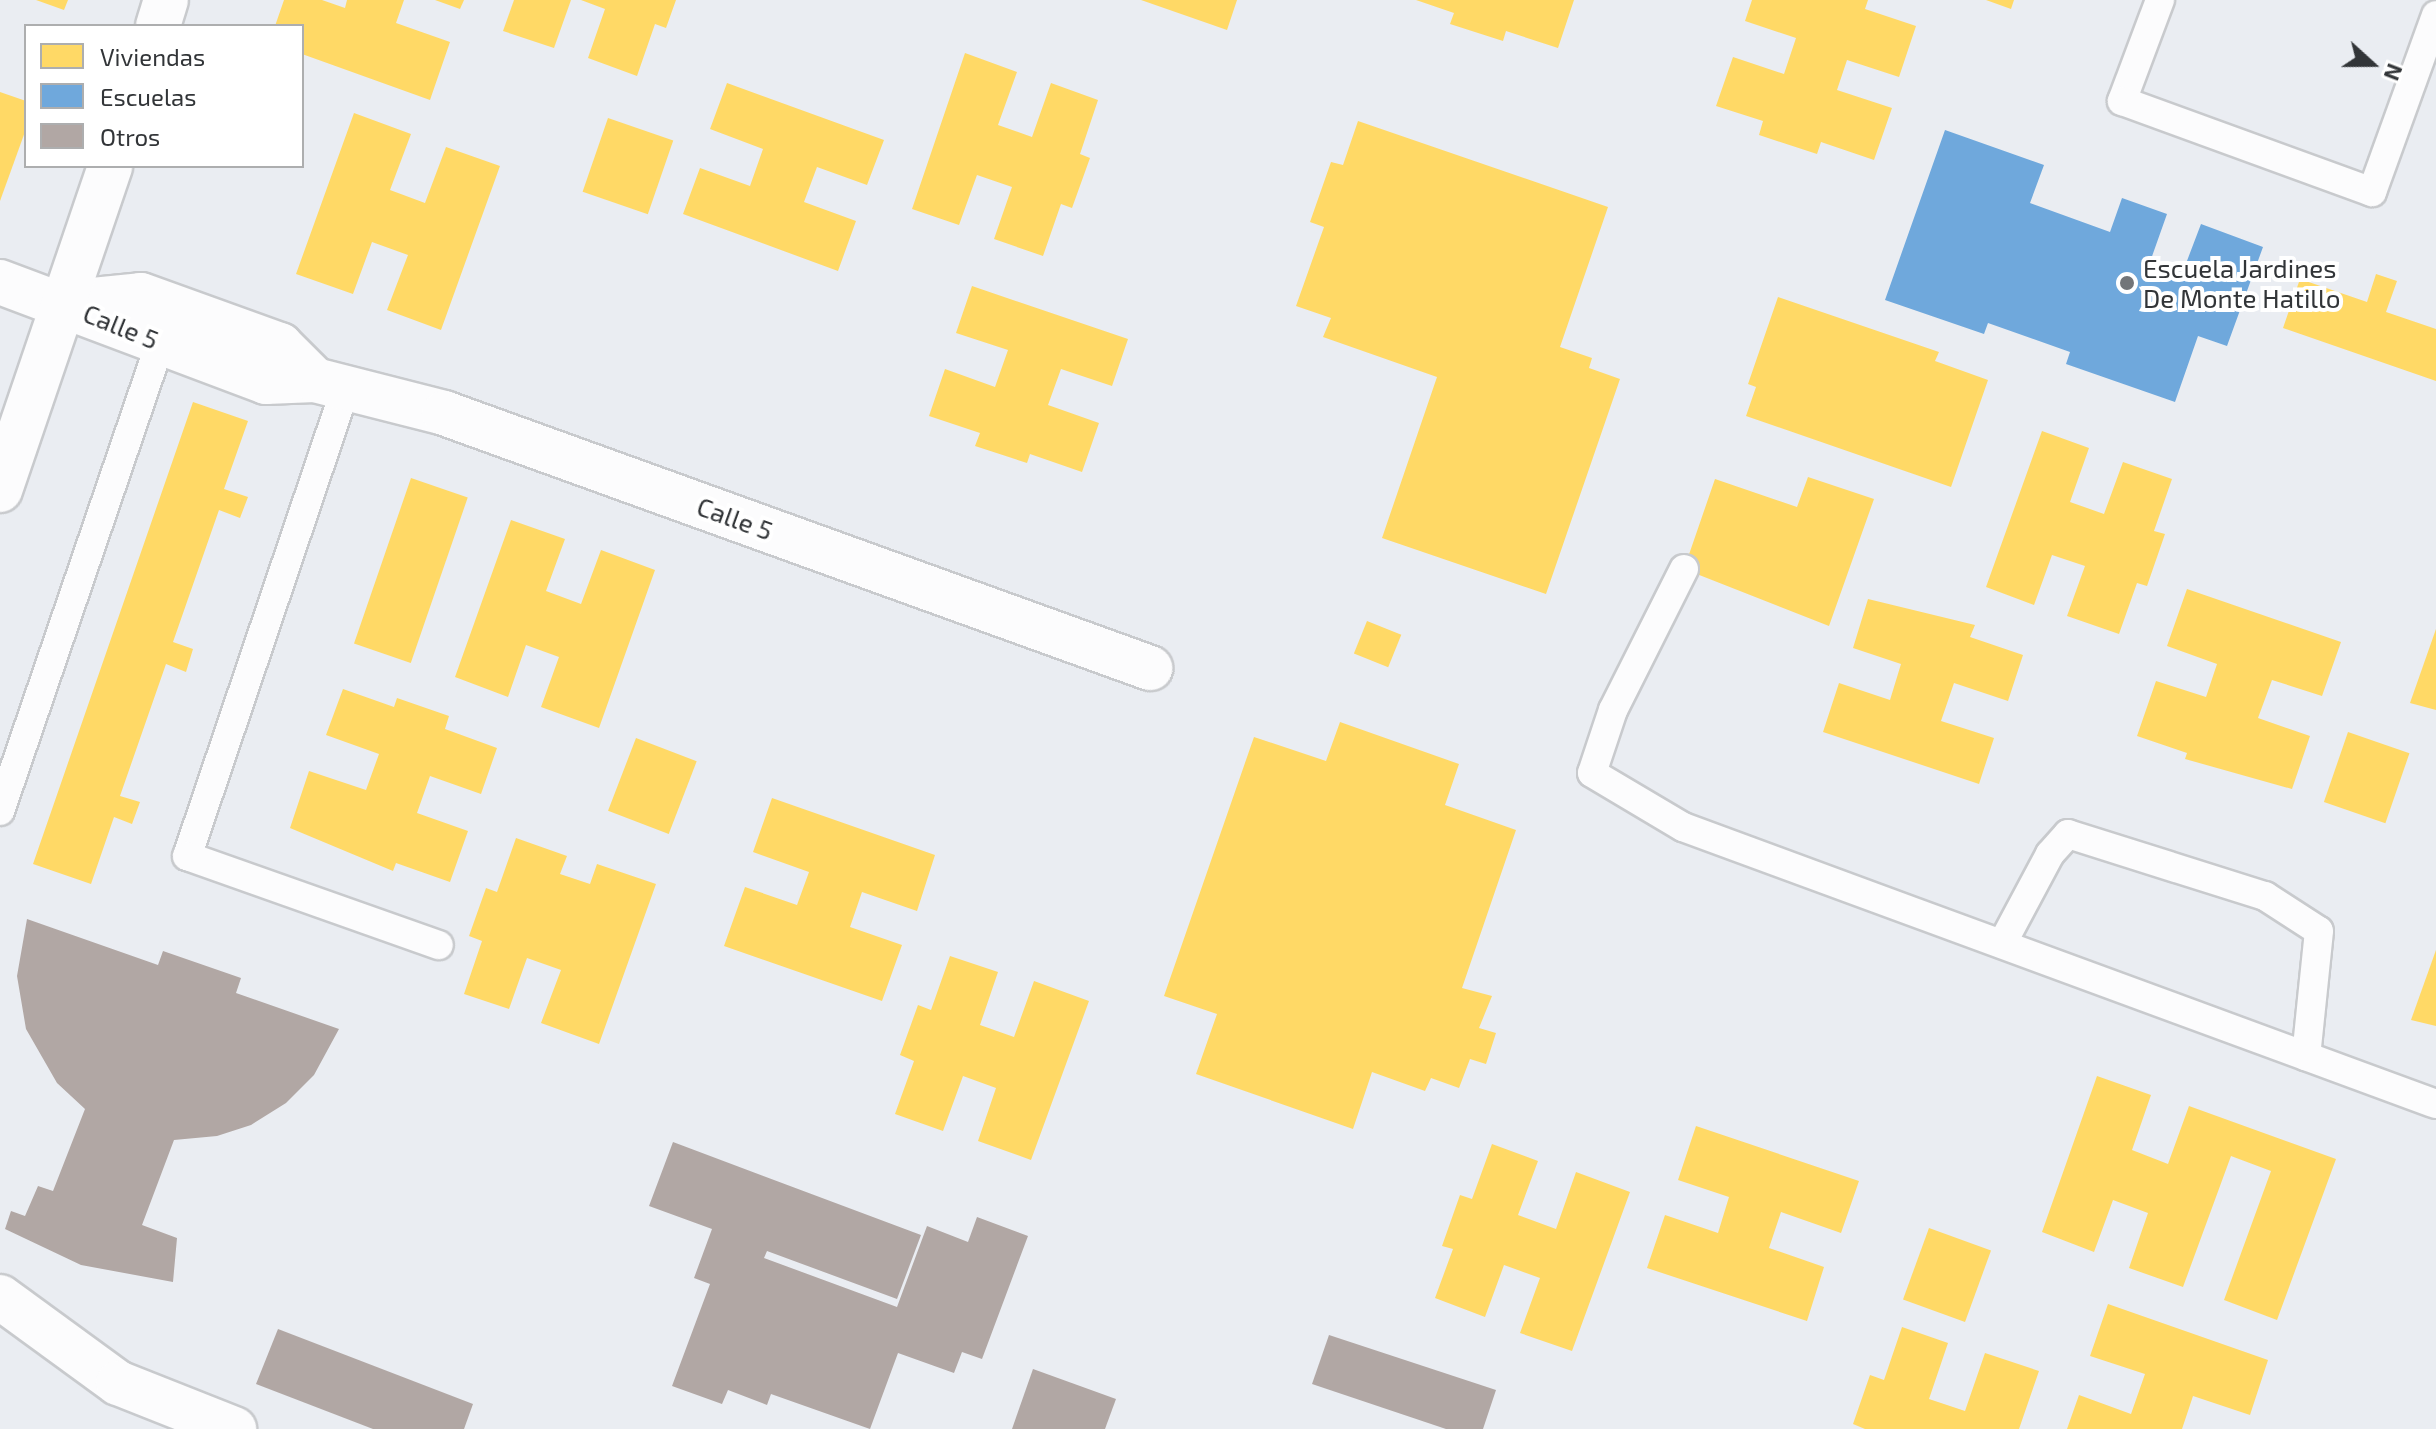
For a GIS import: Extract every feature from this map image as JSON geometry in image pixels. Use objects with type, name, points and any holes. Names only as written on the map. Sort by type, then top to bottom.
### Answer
[{"type":"street","points":[[159,24],[166,0]]},
{"type":"street","points":[[0,490],[109,168]]},
{"type":"street","name":"Calle 5","points":[[0,282],[64,303],[266,382],[330,385],[444,413],[1150,668]]},
{"type":"street","name":"Calle 5","points":[[64,303],[141,295],[280,345],[330,385]]},
{"type":"street","points":[[0,1297],[118,1383],[234,1429]]},
{"type":"lane","points":[[2160,0],[2122,101],[2372,192],[2436,15]]},
{"type":"lane","points":[[0,811],[161,342]]},
{"type":"lane","points":[[330,385],[187,856],[439,945]]},
{"type":"lane","points":[[1684,569],[1613,710],[1592,773],[1683,827],[2436,1104]]},
{"type":"lane","points":[[2002,944],[2050,854],[2068,834],[2265,896],[2319,931],[2306,1056]]},
{"type":"building: Viviendas","points":[[36,0],[68,0],[64,10]]},
{"type":"building: Viviendas","points":[[284,0],[322,0],[345,8],[347,0],[404,0],[396,23],[450,42],[430,100],[304,55],[304,24],[276,24]]},
{"type":"building: Viviendas","points":[[435,0],[464,0],[460,9]]},
{"type":"building: Viviendas","points":[[514,0],[571,0],[554,48],[503,31]]},
{"type":"building: Viviendas","points":[[581,0],[676,0],[666,28],[655,24],[637,76],[588,58],[605,9]]},
{"type":"building: Viviendas","points":[[1141,0],[1237,0],[1227,30]]},
{"type":"building: Viviendas","points":[[1416,0],[1574,0],[1558,48],[1506,31],[1503,41],[1450,24],[1454,13]]},
{"type":"building: Viviendas","points":[[1752,0],[1868,0],[1865,9],[1916,26],[1899,77],[1847,60],[1837,90],[1892,108],[1874,160],[1821,142],[1817,154],[1759,135],[1763,121],[1716,106],[1733,57],[1784,74],[1796,38],[1745,21]]},
{"type":"building: Viviendas","points":[[1986,0],[2014,0],[2011,9]]},
{"type":"building: Viviendas","points":[[965,53],[1017,72],[998,125],[1032,137],[1051,83],[1098,100],[1080,154],[1090,158],[1072,208],[1061,204],[1043,256],[994,239],[1012,187],[977,175],[959,225],[912,209]]},
{"type":"building: Viviendas","points":[[727,83],[884,140],[867,185],[817,167],[804,202],[856,221],[838,271],[683,214],[700,168],[750,186],[763,149],[710,129]]},
{"type":"building: Viviendas","points":[[0,92],[24,100],[24,135],[0,201]]},
{"type":"building: Viviendas","points":[[354,113],[411,134],[390,190],[425,203],[446,147],[500,166],[441,330],[387,310],[408,255],[372,242],[353,294],[296,274]]},
{"type":"building: Viviendas","points":[[608,118],[673,140],[648,214],[583,192]]},
{"type":"building: Viviendas","points":[[1358,121],[1608,207],[1560,347],[1592,358],[1589,368],[1620,379],[1546,594],[1382,538],[1437,377],[1323,337],[1331,318],[1296,306],[1324,227],[1310,222],[1331,162],[1343,165]]},
{"type":"building: Viviendas","points":[[2376,274],[2397,281],[2386,312],[2436,329],[2436,381],[2283,328],[2300,279],[2367,302]]},
{"type":"building: Viviendas","points":[[972,286],[1128,339],[1112,386],[1061,369],[1048,405],[1099,423],[1082,472],[1030,454],[1027,463],[975,446],[980,433],[929,416],[945,369],[995,387],[1008,350],[956,333]]},
{"type":"building: Viviendas","points":[[1778,297],[1939,352],[1935,361],[1988,380],[1951,487],[1746,416],[1756,387],[1748,384]]},
{"type":"building: Viviendas","points":[[193,402],[248,421],[224,489],[248,497],[240,518],[219,510],[173,642],[193,649],[186,672],[166,664],[120,796],[140,802],[132,824],[114,817],[91,884],[33,864]]},
{"type":"building: Viviendas","points":[[2042,431],[2089,448],[2070,502],[2104,514],[2123,462],[2172,479],[2154,531],[2165,534],[2147,586],[2137,583],[2119,634],[2067,616],[2085,566],[2052,555],[2034,605],[1986,587]]},
{"type":"building: Viviendas","points":[[1808,477],[1874,499],[1829,626],[1684,569],[1715,479],[1797,507]]},
{"type":"building: Viviendas","points":[[411,478],[468,498],[411,663],[354,643]]},
{"type":"building: Viviendas","points":[[511,520],[565,539],[546,591],[581,604],[601,550],[655,570],[599,728],[541,707],[559,657],[526,645],[508,697],[455,677]]},
{"type":"building: Viviendas","points":[[2187,589],[2341,642],[2322,696],[2272,680],[2258,718],[2310,736],[2292,789],[2185,759],[2187,753],[2137,736],[2156,681],[2206,697],[2217,664],[2167,646]]},
{"type":"building: Viviendas","points":[[1868,599],[1975,625],[1970,637],[2023,655],[2008,701],[1954,683],[1941,721],[1994,738],[1979,784],[1823,732],[1839,683],[1890,700],[1901,664],[1853,648]]},
{"type":"building: Viviendas","points":[[1367,621],[1401,635],[1388,667],[1354,653]]},
{"type":"building: Viviendas","points":[[2436,629],[2436,710],[2410,703]]},
{"type":"building: Viviendas","points":[[343,689],[394,707],[397,698],[449,716],[445,729],[497,748],[481,794],[430,776],[417,813],[468,831],[450,882],[396,863],[393,871],[290,828],[309,771],[366,790],[379,754],[326,735]]},
{"type":"building: Viviendas","points":[[1340,722],[1459,764],[1445,805],[1516,830],[1462,988],[1492,996],[1479,1028],[1496,1033],[1486,1064],[1470,1059],[1459,1088],[1431,1078],[1425,1091],[1372,1072],[1353,1129],[1196,1074],[1217,1014],[1164,996],[1254,737],[1326,761]]},
{"type":"building: Viviendas","points":[[2348,732],[2409,753],[2385,823],[2324,802]]},
{"type":"building: Viviendas","points":[[636,738],[697,761],[669,834],[608,811]]},
{"type":"building: Viviendas","points":[[772,798],[935,855],[917,911],[862,892],[850,927],[902,945],[882,1001],[724,946],[745,887],[797,905],[809,872],[753,852]]},
{"type":"building: Viviendas","points":[[516,838],[567,856],[560,874],[590,884],[597,864],[656,884],[599,1044],[541,1023],[561,970],[527,958],[509,1009],[464,994],[482,941],[469,936],[486,888],[497,892]]},
{"type":"building: Viviendas","points":[[2436,950],[2436,1026],[2411,1020]]},
{"type":"building: Viviendas","points":[[950,956],[998,972],[980,1025],[1014,1037],[1034,981],[1089,1001],[1031,1160],[978,1141],[996,1088],[963,1076],[943,1131],[895,1114],[914,1061],[900,1055],[918,1005],[931,1010]]},
{"type":"building: Viviendas","points":[[2097,1076],[2151,1095],[2132,1150],[2168,1164],[2189,1106],[2336,1159],[2277,1320],[2224,1300],[2271,1171],[2231,1156],[2183,1287],[2129,1268],[2148,1213],[2113,1200],[2094,1252],[2042,1232]]},
{"type":"building: Viviendas","points":[[1696,1126],[1859,1181],[1841,1233],[1781,1212],[1769,1248],[1824,1267],[1807,1321],[1647,1268],[1665,1215],[1718,1233],[1729,1197],[1678,1180]]},
{"type":"building: Viviendas","points":[[1492,1144],[1538,1161],[1518,1215],[1556,1229],[1576,1172],[1630,1192],[1572,1351],[1520,1333],[1540,1278],[1504,1265],[1485,1317],[1435,1298],[1453,1249],[1442,1246],[1460,1195],[1472,1199]]},
{"type":"building: Viviendas","points":[[1929,1228],[1991,1251],[1965,1322],[1903,1299]]},
{"type":"building: Viviendas","points":[[2108,1304],[2268,1360],[2250,1415],[2193,1396],[2182,1429],[2067,1429],[2079,1395],[2131,1414],[2145,1374],[2090,1356]]},
{"type":"building: Viviendas","points":[[1902,1327],[1948,1343],[1929,1399],[1965,1411],[1985,1353],[2039,1371],[2019,1429],[1865,1429],[1853,1424],[1870,1375],[1884,1380]]},
{"type":"building: Escuelas","points":[[1945,130],[2044,165],[2030,203],[2110,232],[2122,198],[2167,214],[2150,262],[2182,274],[2201,224],[2263,247],[2227,346],[2198,336],[2175,402],[2066,364],[2070,352],[1988,323],[1984,334],[1885,300]]},
{"type":"building: Otros","points":[[27,919],[158,965],[163,951],[241,978],[236,993],[339,1029],[314,1075],[286,1103],[251,1125],[217,1136],[174,1140],[142,1225],[177,1238],[173,1282],[81,1265],[5,1229],[11,1211],[25,1216],[38,1186],[53,1191],[85,1109],[57,1083],[26,1029],[17,976]]},
{"type":"building: Otros","points":[[673,1142],[921,1235],[897,1299],[767,1251],[764,1258],[897,1307],[927,1226],[968,1242],[977,1217],[1028,1236],[982,1359],[962,1352],[954,1373],[898,1353],[870,1429],[771,1394],[767,1405],[728,1390],[722,1404],[672,1386],[710,1284],[694,1278],[712,1229],[649,1206]]},
{"type":"building: Otros","points":[[278,1329],[473,1404],[464,1429],[373,1429],[256,1384]]},
{"type":"building: Otros","points":[[1329,1335],[1496,1390],[1483,1429],[1446,1429],[1312,1384]]},
{"type":"building: Otros","points":[[1033,1369],[1116,1399],[1105,1429],[1012,1429]]},
{"type":"place","name":"Escuela Jardines De Monte Hatillo","points":[[2127,283]]}]
